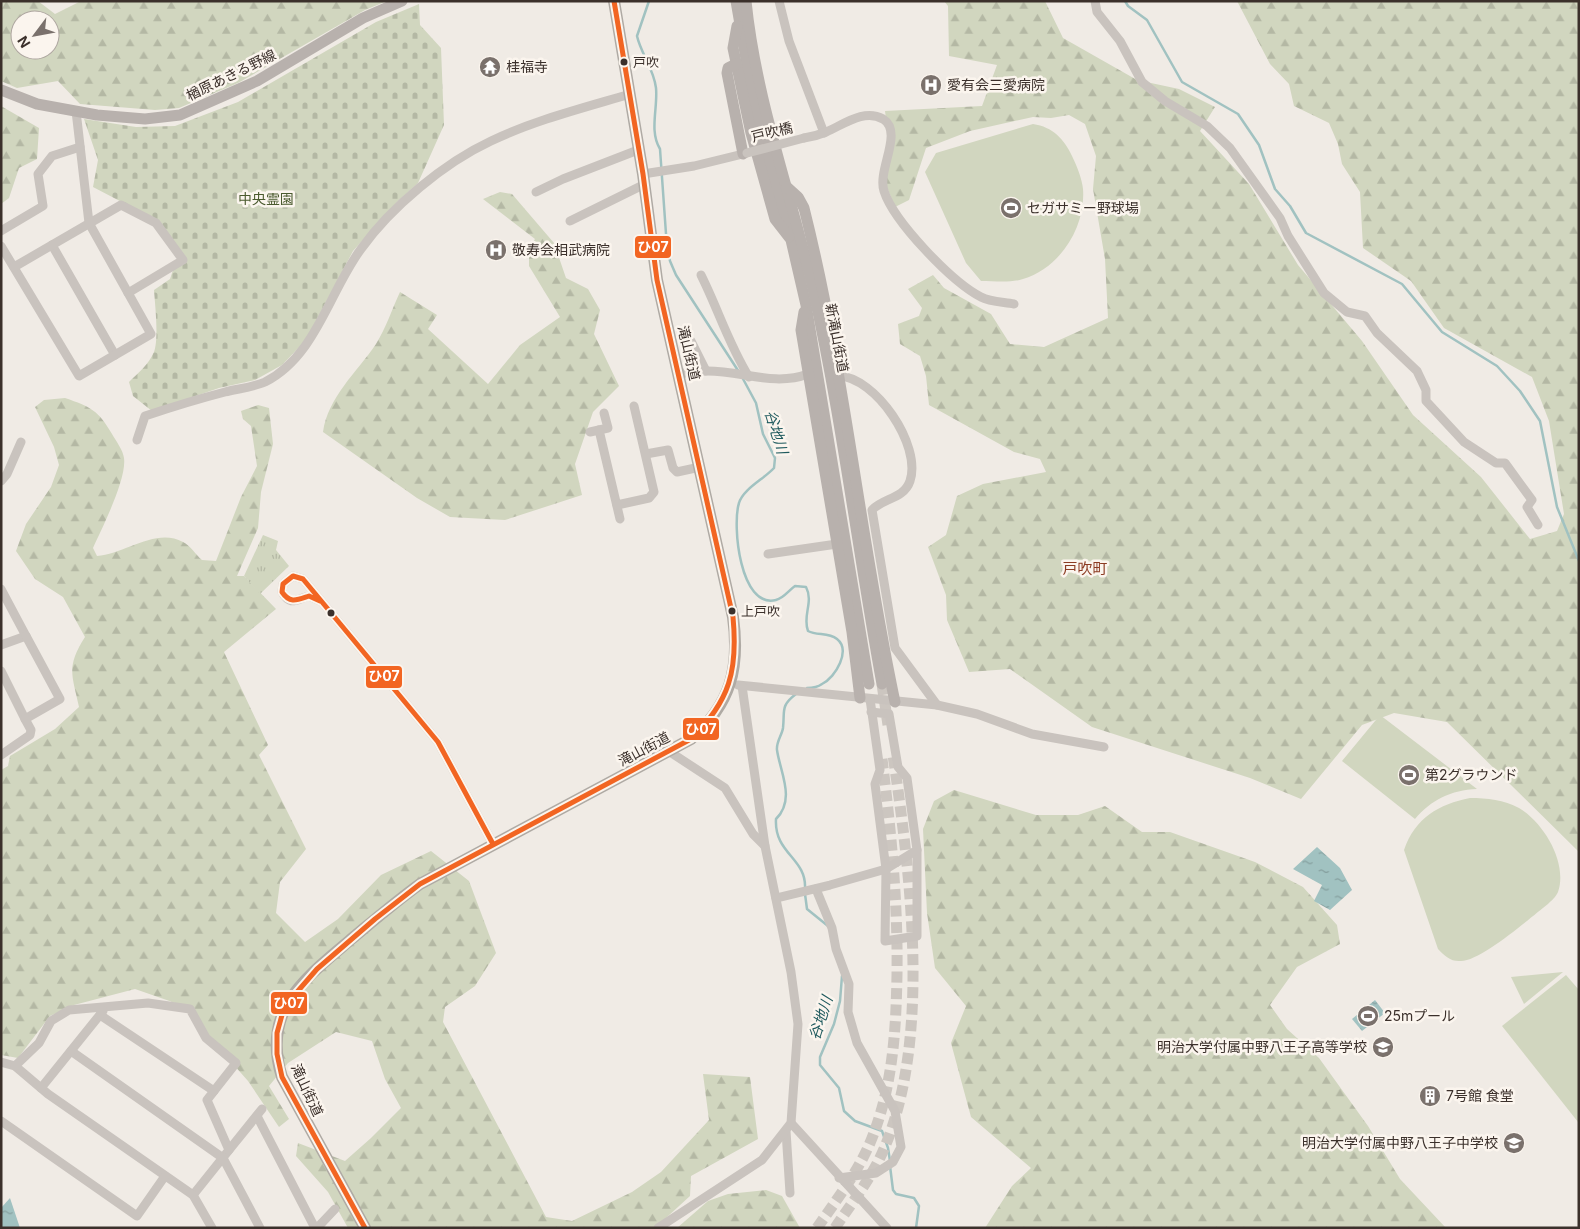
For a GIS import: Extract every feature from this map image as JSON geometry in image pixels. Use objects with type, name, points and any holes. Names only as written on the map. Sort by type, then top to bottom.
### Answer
[{"type":"highway","name":"滝山街道","points":[[366,1228],[282,1077],[276,1052],[278,1022],[289,1000],[306,979],[395,902],[420,884],[692,739],[706,726],[736,685],[734,623],[657,280],[647,177],[638,150],[614,1]]},
{"type":"main road","name":"楢原あきる野線","points":[[1,90],[22,100],[97,116],[145,120],[165,118],[196,110],[257,80],[363,18],[402,1]]},
{"type":"main road","name":"新滝山街道","points":[[736,1],[754,105],[791,240],[806,305],[868,684]]},
{"type":"main road","name":"新滝山街道","points":[[746,1],[764,102],[802,245],[821,330],[882,684]]},
{"type":"main road","points":[[738,21],[733,43],[751,133],[777,223],[791,240]]},
{"type":"main road","points":[[736,64],[728,68],[727,73],[745,153]]},
{"type":"main road","points":[[786,186],[798,197],[804,208],[826,301],[866,512],[895,702]]},
{"type":"main road","points":[[806,305],[801,330],[865,699]]},
{"type":"street","points":[[779,1],[789,41],[824,133]]},
{"type":"street","points":[[1095,1],[1097,12],[1120,41],[1142,82],[1165,101],[1207,126],[1230,148],[1280,218],[1288,236],[1324,293],[1347,312],[1365,316],[1377,334],[1417,371],[1426,390],[1426,401],[1464,442],[1496,463],[1505,462],[1532,500],[1526,506],[1538,525]]},
{"type":"street","points":[[137,440],[145,416],[264,382],[299,355],[309,342],[340,280],[361,248],[417,190],[454,163],[504,135],[630,94]]},
{"type":"street","points":[[1,246],[79,376],[151,334],[89,223],[76,111]]},
{"type":"street","name":"戸吹橋","points":[[570,221],[647,177],[664,171],[824,133],[868,115],[883,119],[888,123],[893,141],[883,166],[883,190],[892,209],[906,228],[960,283],[982,298],[1014,304]]},
{"type":"street","points":[[1,231],[43,206],[38,174],[52,156],[80,147]]},
{"type":"street","points":[[536,192],[563,179],[638,150]]},
{"type":"street","points":[[14,267],[121,205],[156,223],[183,260],[128,293]]},
{"type":"street","points":[[52,245],[115,355]]},
{"type":"street","points":[[701,276],[720,314],[730,344],[748,376]]},
{"type":"street","points":[[691,341],[706,371]]},
{"type":"street","points":[[678,374],[706,371],[778,380],[793,380],[808,374]]},
{"type":"street","points":[[839,376],[849,376],[886,406],[910,448],[911,475],[907,487],[896,497],[866,512],[895,648],[937,705]]},
{"type":"street","points":[[617,505],[649,498],[653,494],[646,454],[634,406]]},
{"type":"street","points":[[604,413],[608,428],[595,431],[620,519]]},
{"type":"street","points":[[1,481],[7,474],[21,442]]},
{"type":"street","points":[[646,454],[668,450],[673,468],[678,472],[700,467]]},
{"type":"street","points":[[768,554],[837,544]]},
{"type":"street","points":[[1,589],[60,699],[25,719]]},
{"type":"street","points":[[320,601],[438,742],[493,844]]},
{"type":"street","points":[[1,645],[26,636]]},
{"type":"street","points":[[1,671],[31,730],[30,734],[1,756]]},
{"type":"street","points":[[658,1228],[762,1160],[791,1123],[798,1024],[791,972],[765,846],[736,685],[937,705],[977,714],[1032,734],[1104,747]]},
{"type":"street","points":[[865,699],[871,712],[880,770],[875,784],[886,868],[885,941],[891,942],[906,936],[917,936],[917,850],[907,778],[898,767],[889,714],[871,712]]},
{"type":"street","points":[[670,752],[725,788],[753,834],[765,846]]},
{"type":"street","points":[[776,898],[816,889],[886,868],[917,850]]},
{"type":"street","points":[[816,889],[832,928],[836,950],[849,984],[848,1012],[857,1043],[895,1111],[901,1147],[889,1164],[873,1174],[839,1178]]},
{"type":"street","points":[[16,1066],[39,1043],[51,1021],[69,1010],[158,1003],[190,1009],[206,1038],[236,1063],[207,1100],[229,1150]]},
{"type":"street","points":[[41,1088],[107,1006]]},
{"type":"street","points":[[100,1015],[214,1091]]},
{"type":"street","points":[[71,1051],[223,1158],[260,1228]]},
{"type":"street","points":[[1,1062],[16,1066],[41,1088],[192,1195],[212,1228]]},
{"type":"street","points":[[192,1195],[259,1113],[316,1228],[335,1209]]},
{"type":"street","points":[[1,1121],[138,1216],[165,1176]]},
{"type":"street","points":[[791,1123],[886,1228]]},
{"type":"street","points":[[786,1131],[790,1193]]},
{"type":"green space","points":[[1,1],[38,1],[50,10],[10,10],[10,60],[60,60],[60,12],[81,1],[387,1],[365,10],[238,83],[179,108],[155,110],[80,104],[58,81],[17,88],[1,81]]},
{"type":"green space","points":[[944,1],[1045,1],[1063,38],[1137,80],[1179,89],[1215,107],[1200,131],[1249,184],[1298,265],[1362,341],[1413,415],[1481,477],[1530,539],[1557,531],[1564,514],[1549,421],[1532,377],[1444,328],[1411,281],[1363,248],[1360,192],[1342,164],[1338,144],[1329,123],[1294,106],[1289,84],[1270,64],[1237,1],[1579,2],[1579,852],[1447,722],[1394,713],[1362,725],[1301,799],[1250,778],[1092,727],[1010,669],[969,672],[947,620],[946,595],[928,547],[946,535],[957,496],[983,484],[1046,472],[1040,459],[1014,452],[929,405],[926,376],[920,356],[900,344],[898,324],[919,316],[922,308],[908,289],[933,275],[944,288],[991,314],[1010,344],[1044,347],[1108,318],[1105,259],[1093,189],[1096,156],[1085,124],[1069,115],[1051,118],[1033,117],[970,131],[926,148],[909,200],[895,207],[886,185],[890,150],[885,111],[982,106],[997,65],[949,56],[948,6]]},
{"type":"green space","name":"中央霊園","points":[[419,4],[420,25],[441,48],[444,125],[418,183],[397,202],[353,251],[306,340],[282,365],[255,380],[219,388],[152,411],[133,396],[129,382],[146,364],[154,352],[156,313],[154,290],[170,279],[174,267],[185,261],[158,221],[93,187],[98,160],[84,119],[136,127],[175,126],[238,102],[376,22]]},
{"type":"green space","points":[[1,106],[39,128],[37,159],[19,168],[9,198],[1,204]]},
{"type":"green space","name":"セガサミー野球場","points":[[1033,124],[1046,128],[1057,135],[1072,156],[1082,181],[1083,203],[1080,218],[1068,244],[1059,256],[1036,274],[1013,281],[981,281],[966,263],[925,172],[936,153]]},
{"type":"green space","points":[[500,192],[512,194],[554,243],[566,278],[588,289],[600,310],[594,334],[619,386],[593,412],[575,464],[582,495],[505,520],[450,517],[417,498],[323,432],[326,419],[337,396],[376,344],[400,292],[437,315],[428,329],[488,384],[520,345],[560,317],[529,266],[529,248],[535,239],[483,199]]},
{"type":"green space","points":[[65,398],[88,407],[98,414],[107,426],[124,458],[122,478],[118,490],[93,548],[97,556],[118,551],[151,539],[173,538],[186,543],[202,560],[216,561],[241,497],[257,466],[251,426],[243,419],[241,411],[258,405],[269,408],[273,444],[261,492],[258,528],[237,576],[244,576],[276,609],[224,652],[268,745],[259,755],[306,849],[280,882],[276,913],[305,942],[338,919],[381,875],[431,851],[469,881],[496,953],[475,986],[445,1007],[443,1022],[546,1217],[572,1221],[632,1192],[661,1172],[709,1120],[703,1074],[750,1077],[758,1139],[691,1176],[690,1196],[655,1228],[348,1228],[328,1192],[296,1156],[298,1143],[345,1161],[401,1108],[385,1079],[372,1041],[336,1032],[288,1063],[269,1086],[289,1119],[279,1127],[248,1081],[181,1005],[135,989],[74,1005],[50,1016],[18,1058],[1,1055],[1,770],[8,766],[10,756],[55,729],[79,707],[72,671],[75,656],[85,637],[63,597],[35,579],[16,551],[26,524],[51,487],[59,465],[54,447],[35,407],[44,400]]},
{"type":"green space","points":[[263,535],[278,541],[276,550],[289,566],[260,594],[244,576]]},
{"type":"green space","name":"第2グラウンド","points":[[1380,715],[1477,789],[1459,791],[1442,797],[1428,806],[1415,819],[1342,761]]},
{"type":"green space","points":[[954,790],[1036,815],[1078,815],[1105,806],[1142,832],[1170,832],[1255,862],[1303,887],[1337,925],[1340,944],[1297,967],[1270,1005],[1287,1029],[1319,1058],[1368,1126],[1400,1179],[1446,1228],[985,1228],[1012,1186],[1031,1168],[971,1117],[951,1043],[966,1006],[935,968],[927,913],[923,829],[934,801]]},
{"type":"green space","points":[[1470,798],[1489,799],[1513,805],[1537,823],[1552,845],[1557,857],[1560,881],[1556,896],[1548,904],[1493,947],[1470,959],[1454,961],[1438,949],[1404,850],[1415,829],[1430,814],[1448,804]]},
{"type":"green space","points":[[1563,972],[1524,1004],[1511,977]]},
{"type":"green space","points":[[1566,975],[1579,990],[1578,1122],[1502,1026]]},
{"type":"green space","points":[[766,1190],[782,1196],[800,1228],[677,1228],[708,1201],[728,1194]]},
{"type":"water","points":[[1317,847],[1340,868],[1352,890],[1330,910],[1314,901],[1322,885],[1293,869]]},
{"type":"water","name":"25mプール","points":[[1375,1000],[1385,1013],[1362,1031],[1352,1019]]},
{"type":"water","points":[[10,1198],[20,1228],[1,1228],[1,1208]]},
{"type":"waterway","name":"谷地川","points":[[649,1],[637,36],[655,81],[654,127],[660,149],[667,248],[670,261],[676,275],[739,372]]},
{"type":"waterway","points":[[1125,1],[1128,6],[1147,20],[1182,82],[1238,114],[1259,145],[1275,189],[1290,206],[1306,233],[1402,284],[1442,332],[1497,366],[1520,391],[1540,421],[1557,507],[1579,561]]},
{"type":"waterway","name":"谷地川","points":[[742,377],[756,403],[763,434],[775,458],[774,468],[749,489],[739,503],[737,529],[741,563],[754,592],[764,599],[776,600],[784,596],[795,586],[806,587],[809,598],[806,620],[808,631],[834,637],[841,644],[843,650],[840,663],[832,676],[820,685],[807,688]]},
{"type":"waterway","name":"谷地川","points":[[796,694],[785,706],[783,728],[777,744],[786,794],[782,811],[776,819],[780,840],[801,870],[805,889]]},
{"type":"waterway","name":"谷地川","points":[[805,894],[807,909],[828,926]]},
{"type":"waterway","name":"谷地川","points":[[842,976],[840,1001],[834,1024],[820,1057],[820,1065],[839,1088],[844,1111],[855,1121],[882,1131],[890,1161]]},
{"type":"waterway","name":"谷地川","points":[[890,1166],[893,1190],[896,1194],[914,1198],[919,1206],[916,1228]]},
{"type":"tunnel","points":[[882,684],[888,725]]},
{"type":"tunnel","points":[[835,1228],[869,1177],[886,1144],[900,1100],[908,1052],[912,1003],[913,951],[905,849],[893,755]]},
{"type":"tunnel","points":[[817,1228],[847,1184],[867,1150],[885,1098],[892,1057],[897,947],[891,840],[882,759]]},
{"type":"transit line","name":"ひ07","points":[[365,1228],[282,1077],[277,1054],[277,1033],[282,1015],[291,999],[317,969],[375,919],[420,884],[691,739],[715,711],[723,698],[732,669],[734,653],[733,617],[657,280],[643,174],[614,1]]},
{"type":"transit line","name":"ひ07","points":[[320,601],[309,596],[291,600],[282,592],[283,584],[293,576],[303,579],[438,742],[493,844]]},
{"type":"place","name":"戸吹","points":[[624,62]]},
{"type":"place","name":"桂福寺","points":[[490,67]]},
{"type":"place","name":"愛有会三愛病院","points":[[931,85]]},
{"type":"place","name":"セガサミー野球場","points":[[1011,208]]},
{"type":"place","name":"敬寿会相武病院","points":[[496,250]]},
{"type":"place","name":"上戸吹","points":[[732,611]]},
{"type":"place","name":"第2グラウンド","points":[[1409,775]]},
{"type":"place","name":"25mプール","points":[[1368,1016]]},
{"type":"place","name":"明治大学付属中野八王子高等学校","points":[[1383,1047]]},
{"type":"place","name":"7号館 食堂","points":[[1430,1096]]},
{"type":"place","name":"明治大学付属中野八王子中学校","points":[[1514,1143]]},
{"type":"district","name":"戸吹町","points":[[1085,569]]}]
